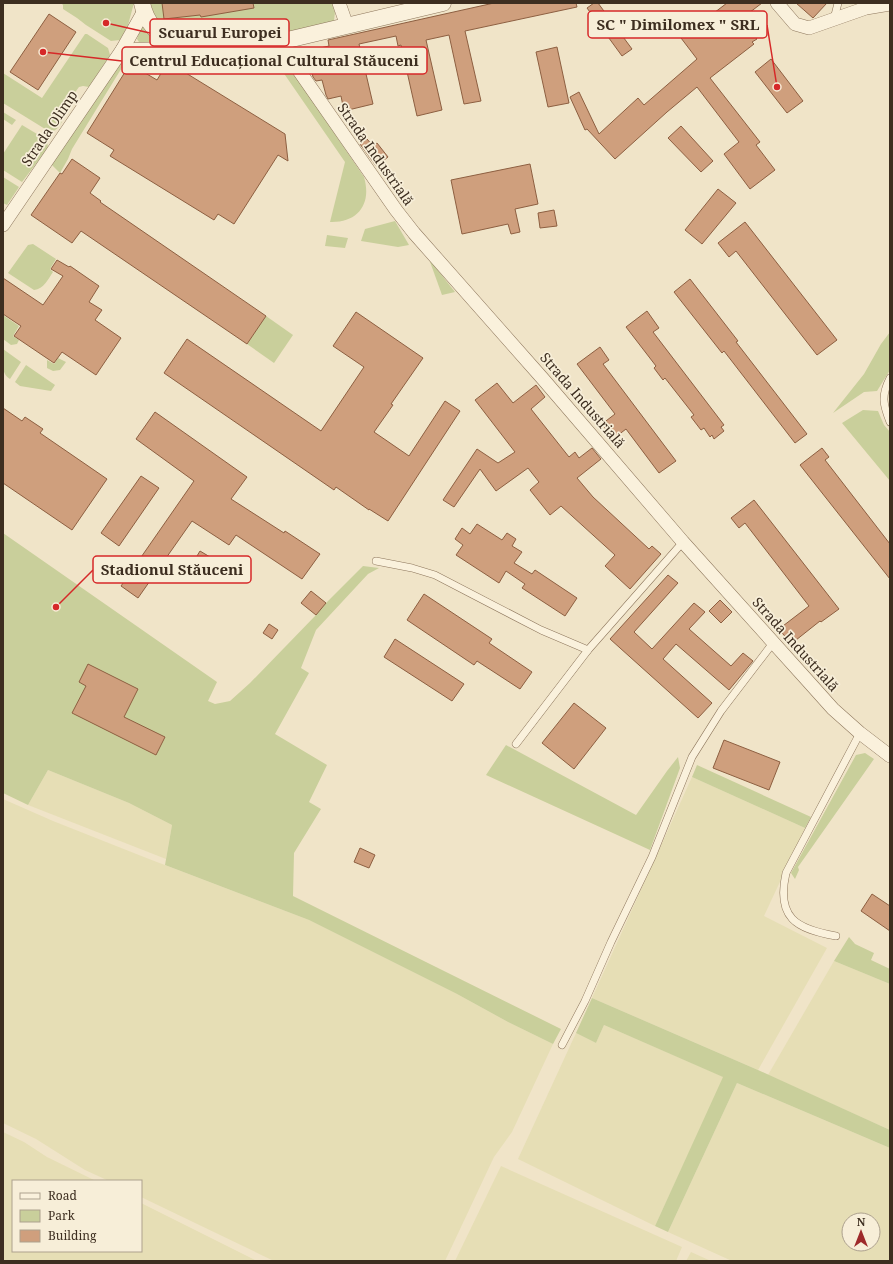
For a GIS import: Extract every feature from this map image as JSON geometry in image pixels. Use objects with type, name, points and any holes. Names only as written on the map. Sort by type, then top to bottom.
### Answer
[{"type":"street","points":[[339,3],[347,26]]},
{"type":"street","points":[[122,50],[280,42],[443,3]]},
{"type":"street","points":[[779,4],[795,24],[809,28],[866,8],[890,4]]},
{"type":"street","points":[[143,7],[151,26],[160,36],[176,48]]},
{"type":"street","name":"Strada Olimp","points":[[3,225],[122,50],[143,7]]},
{"type":"street","name":"Strada Industrială","points":[[280,42],[396,210],[414,233],[543,379],[683,542],[833,709],[860,733],[890,756]]},
{"type":"lane","points":[[834,19],[838,3]]},
{"type":"lane","points":[[890,378],[883,405],[890,422]]},
{"type":"lane","points":[[516,744],[588,650],[683,542]]},
{"type":"lane","points":[[376,561],[412,568],[435,575],[541,630],[588,650]]},
{"type":"lane","points":[[562,1045],[585,1001],[611,942],[652,857],[692,757],[720,711],[773,643]]},
{"type":"lane","points":[[836,936],[817,933],[794,922],[787,912],[784,903],[784,885],[786,873],[860,733]]},
{"type":"shaded area","points":[[48,770],[129,803],[172,825],[166,859],[28,805]]},
{"type":"shaded area","points":[[692,777],[805,828],[764,916],[827,948],[758,1070],[592,998]]},
{"type":"shaded area","points":[[3,799],[53,821],[149,859],[309,920],[553,1044],[512,1132],[494,1157],[445,1261],[274,1261],[142,1197],[142,1180],[107,1180],[85,1170],[36,1139],[3,1123]]},
{"type":"shaded area","points":[[834,961],[890,984],[890,1130],[768,1075]]},
{"type":"shaded area","points":[[604,1025],[724,1077],[655,1226],[518,1159],[576,1033],[596,1043]]},
{"type":"shaded area","points":[[737,1083],[890,1148],[890,1261],[732,1261],[668,1232]]},
{"type":"shaded area","points":[[3,1132],[24,1142],[47,1157],[94,1180],[12,1180],[12,1252],[142,1252],[142,1204],[257,1261],[3,1261]]},
{"type":"shaded area","points":[[501,1166],[682,1247],[676,1261],[455,1261]]},
{"type":"shaded area","points":[[691,1252],[711,1261],[686,1261]]},
{"type":"green space","points":[[61,3],[134,3],[128,25],[120,40],[111,41],[63,9],[63,5]]},
{"type":"green space","points":[[150,3],[333,3],[335,12],[334,21],[282,35],[187,40],[171,35],[157,23]]},
{"type":"green space","points":[[145,26],[157,40],[156,42],[139,42],[137,39],[141,27]]},
{"type":"green space","points":[[85,34],[108,48],[110,55],[89,87],[79,87],[59,114],[63,118],[62,123],[57,129],[50,132],[3,103],[3,73],[42,98]]},
{"type":"green space","points":[[268,50],[284,59],[364,177],[366,196],[364,203],[355,215],[348,219],[330,222],[345,162],[276,62],[264,55],[126,61],[72,149],[60,173],[51,164],[123,58]]},
{"type":"green space","points":[[3,112],[16,120],[12,125],[3,119]]},
{"type":"green space","points":[[22,125],[47,140],[48,148],[22,182],[3,170],[3,154]]},
{"type":"green space","points":[[3,177],[19,187],[7,205],[3,203]]},
{"type":"green space","points":[[395,221],[409,245],[398,247],[361,241],[365,229]]},
{"type":"green space","points":[[327,235],[348,238],[345,248],[325,246]]},
{"type":"green space","points":[[33,244],[56,259],[50,269],[53,272],[47,281],[43,286],[34,290],[8,273],[28,245]]},
{"type":"green space","points":[[429,259],[455,292],[442,295]]},
{"type":"green space","points":[[3,315],[19,326],[13,336],[19,340],[17,344],[11,345],[3,339]]},
{"type":"green space","points":[[266,316],[293,335],[274,363],[247,344]]},
{"type":"green space","points":[[890,332],[890,370],[877,391],[864,392],[833,413],[864,374],[881,344]]},
{"type":"green space","points":[[3,349],[21,362],[10,379],[3,370]]},
{"type":"green space","points":[[58,358],[66,362],[60,370],[53,371],[47,368],[47,360],[54,364]]},
{"type":"green space","points":[[26,365],[55,385],[51,391],[20,386],[15,382]]},
{"type":"green space","points":[[863,410],[878,411],[884,425],[890,432],[890,481],[842,423]]},
{"type":"green space","points":[[3,533],[217,682],[208,701],[215,704],[230,701],[250,683],[363,566],[379,568],[368,574],[316,630],[301,668],[309,673],[275,734],[327,765],[309,802],[321,809],[294,853],[293,896],[561,1029],[553,1044],[309,920],[165,865],[172,825],[129,803],[48,770],[28,805],[3,793]]},
{"type":"green space","points":[[506,745],[636,815],[678,757],[680,768],[650,850],[486,775]]},
{"type":"green space","points":[[865,753],[874,759],[798,867],[799,870],[795,879],[791,873],[856,755]]},
{"type":"green space","points":[[697,765],[811,817],[805,828],[692,777]]},
{"type":"green space","points":[[849,937],[855,944],[874,953],[871,960],[890,969],[890,984],[834,961]]},
{"type":"green space","points":[[592,998],[758,1070],[890,1130],[890,1148],[737,1083],[668,1232],[655,1226],[723,1077],[604,1025],[596,1043],[576,1033]]},
{"type":"building","points":[[162,3],[253,3],[254,8],[201,17],[200,15],[164,19]]},
{"type":"building","points":[[494,3],[576,3],[577,7],[465,31],[481,101],[464,104],[449,35],[426,40],[442,110],[417,116],[401,45],[398,46],[396,36],[359,44],[373,104],[344,111],[341,96],[328,99],[322,80],[316,81],[313,77],[307,51],[329,46],[328,40]]},
{"type":"building","points":[[594,3],[598,3],[632,49],[622,56],[587,8]]},
{"type":"building","points":[[727,3],[762,3],[741,19],[757,39],[752,42],[754,44],[710,78],[760,142],[756,145],[775,170],[750,189],[724,154],[739,142],[697,87],[615,159],[587,129],[585,130],[570,97],[579,92],[599,134],[638,98],[644,105],[697,59],[681,38]]},
{"type":"building","points":[[796,3],[827,3],[813,18]]},
{"type":"building","points":[[49,14],[76,32],[38,90],[10,72]]},
{"type":"building","points":[[557,47],[569,103],[548,107],[536,52]]},
{"type":"building","points":[[771,59],[803,101],[787,113],[755,72]]},
{"type":"building","points":[[168,62],[285,134],[288,161],[278,155],[234,224],[218,214],[214,220],[110,156],[114,150],[87,133],[130,64],[157,80]]},
{"type":"building","points":[[681,126],[713,161],[701,172],[668,138]]},
{"type":"building","points":[[367,139],[373,146],[377,143],[388,157],[376,166],[360,144]]},
{"type":"building","points":[[72,159],[100,178],[90,193],[101,201],[100,202],[266,316],[247,344],[81,231],[72,243],[31,215],[60,173],[62,174]]},
{"type":"building","points":[[530,164],[538,204],[515,209],[520,232],[511,234],[508,224],[462,234],[451,180]]},
{"type":"building","points":[[718,189],[736,203],[702,244],[685,230]]},
{"type":"building","points":[[554,210],[557,226],[540,228],[538,213]]},
{"type":"building","points":[[745,222],[837,340],[817,355],[736,251],[729,257],[718,243]]},
{"type":"building","points":[[57,260],[69,267],[70,266],[99,286],[89,302],[102,310],[95,320],[121,338],[96,375],[62,352],[54,363],[14,336],[21,326],[3,314],[3,278],[43,305],[63,276],[51,269]]},
{"type":"building","points":[[690,279],[738,341],[736,342],[807,434],[795,443],[724,351],[722,353],[674,292]]},
{"type":"building","points":[[647,311],[659,328],[653,332],[724,425],[721,427],[724,431],[714,439],[712,435],[710,437],[704,428],[701,430],[691,417],[694,415],[665,378],[663,380],[654,368],[656,366],[626,327]]},
{"type":"building","points":[[356,312],[423,358],[391,404],[393,405],[374,432],[409,456],[445,401],[460,411],[388,521],[336,487],[334,490],[164,373],[187,339],[321,431],[364,367],[333,346]]},
{"type":"building","points":[[600,347],[609,360],[603,364],[676,461],[659,473],[626,429],[613,439],[602,424],[615,414],[577,364]]},
{"type":"building","points":[[497,383],[513,403],[536,385],[545,397],[531,409],[569,457],[575,452],[579,458],[592,448],[601,459],[577,478],[593,497],[649,549],[652,546],[661,554],[630,589],[605,566],[615,555],[561,506],[550,515],[530,490],[539,482],[528,468],[496,491],[480,469],[454,507],[443,500],[477,449],[498,463],[515,452],[475,400]]},
{"type":"building","points":[[3,408],[22,421],[25,417],[43,429],[40,433],[107,479],[72,530],[3,483]]},
{"type":"building","points":[[155,412],[247,477],[231,499],[320,554],[302,579],[236,535],[229,545],[192,521],[138,598],[121,586],[194,481],[136,439]]},
{"type":"building","points":[[822,448],[829,457],[825,460],[890,544],[890,579],[800,465]]},
{"type":"building","points":[[141,476],[159,488],[119,546],[101,533]]},
{"type":"building","points":[[754,500],[839,609],[821,622],[820,621],[791,644],[779,629],[809,606],[745,523],[739,528],[731,518]]},
{"type":"building","points":[[477,524],[502,540],[507,533],[516,539],[512,546],[522,552],[514,563],[532,574],[535,570],[577,598],[565,616],[522,588],[525,584],[506,571],[499,583],[456,555],[463,545],[455,539],[462,528],[470,534]]},
{"type":"building","points":[[200,551],[210,557],[204,567],[194,561]]},
{"type":"building","points":[[668,575],[678,583],[634,632],[652,649],[694,603],[705,612],[689,629],[731,666],[743,653],[753,661],[729,690],[676,644],[663,659],[712,703],[698,718],[610,639]]},
{"type":"building","points":[[311,591],[326,603],[316,615],[301,603]]},
{"type":"building","points":[[424,594],[492,639],[489,643],[532,672],[520,689],[477,661],[474,665],[407,620]]},
{"type":"building","points":[[720,600],[732,612],[721,623],[709,611]]},
{"type":"building","points":[[269,624],[278,630],[272,639],[263,633]]},
{"type":"building","points":[[395,639],[464,684],[452,701],[384,657]]},
{"type":"building","points":[[88,664],[138,689],[124,717],[165,737],[156,755],[72,713],[86,686],[79,682]]},
{"type":"building","points":[[574,703],[606,728],[574,769],[542,743]]},
{"type":"building","points":[[724,740],[780,762],[769,790],[713,768]]},
{"type":"building","points":[[360,848],[375,855],[369,868],[354,862]]},
{"type":"building","points":[[872,894],[890,906],[890,931],[861,911]]},
{"type":"place","name":"Scuarul Europei","points":[[106,23]]},
{"type":"place","name":"Centrul Educațional Cultural Stăuceni","points":[[43,52]]},
{"type":"place","name":"SC \" Dimilomex \" SRL","points":[[777,87]]},
{"type":"place","name":"Stadionul Stăuceni","points":[[56,607]]}]
